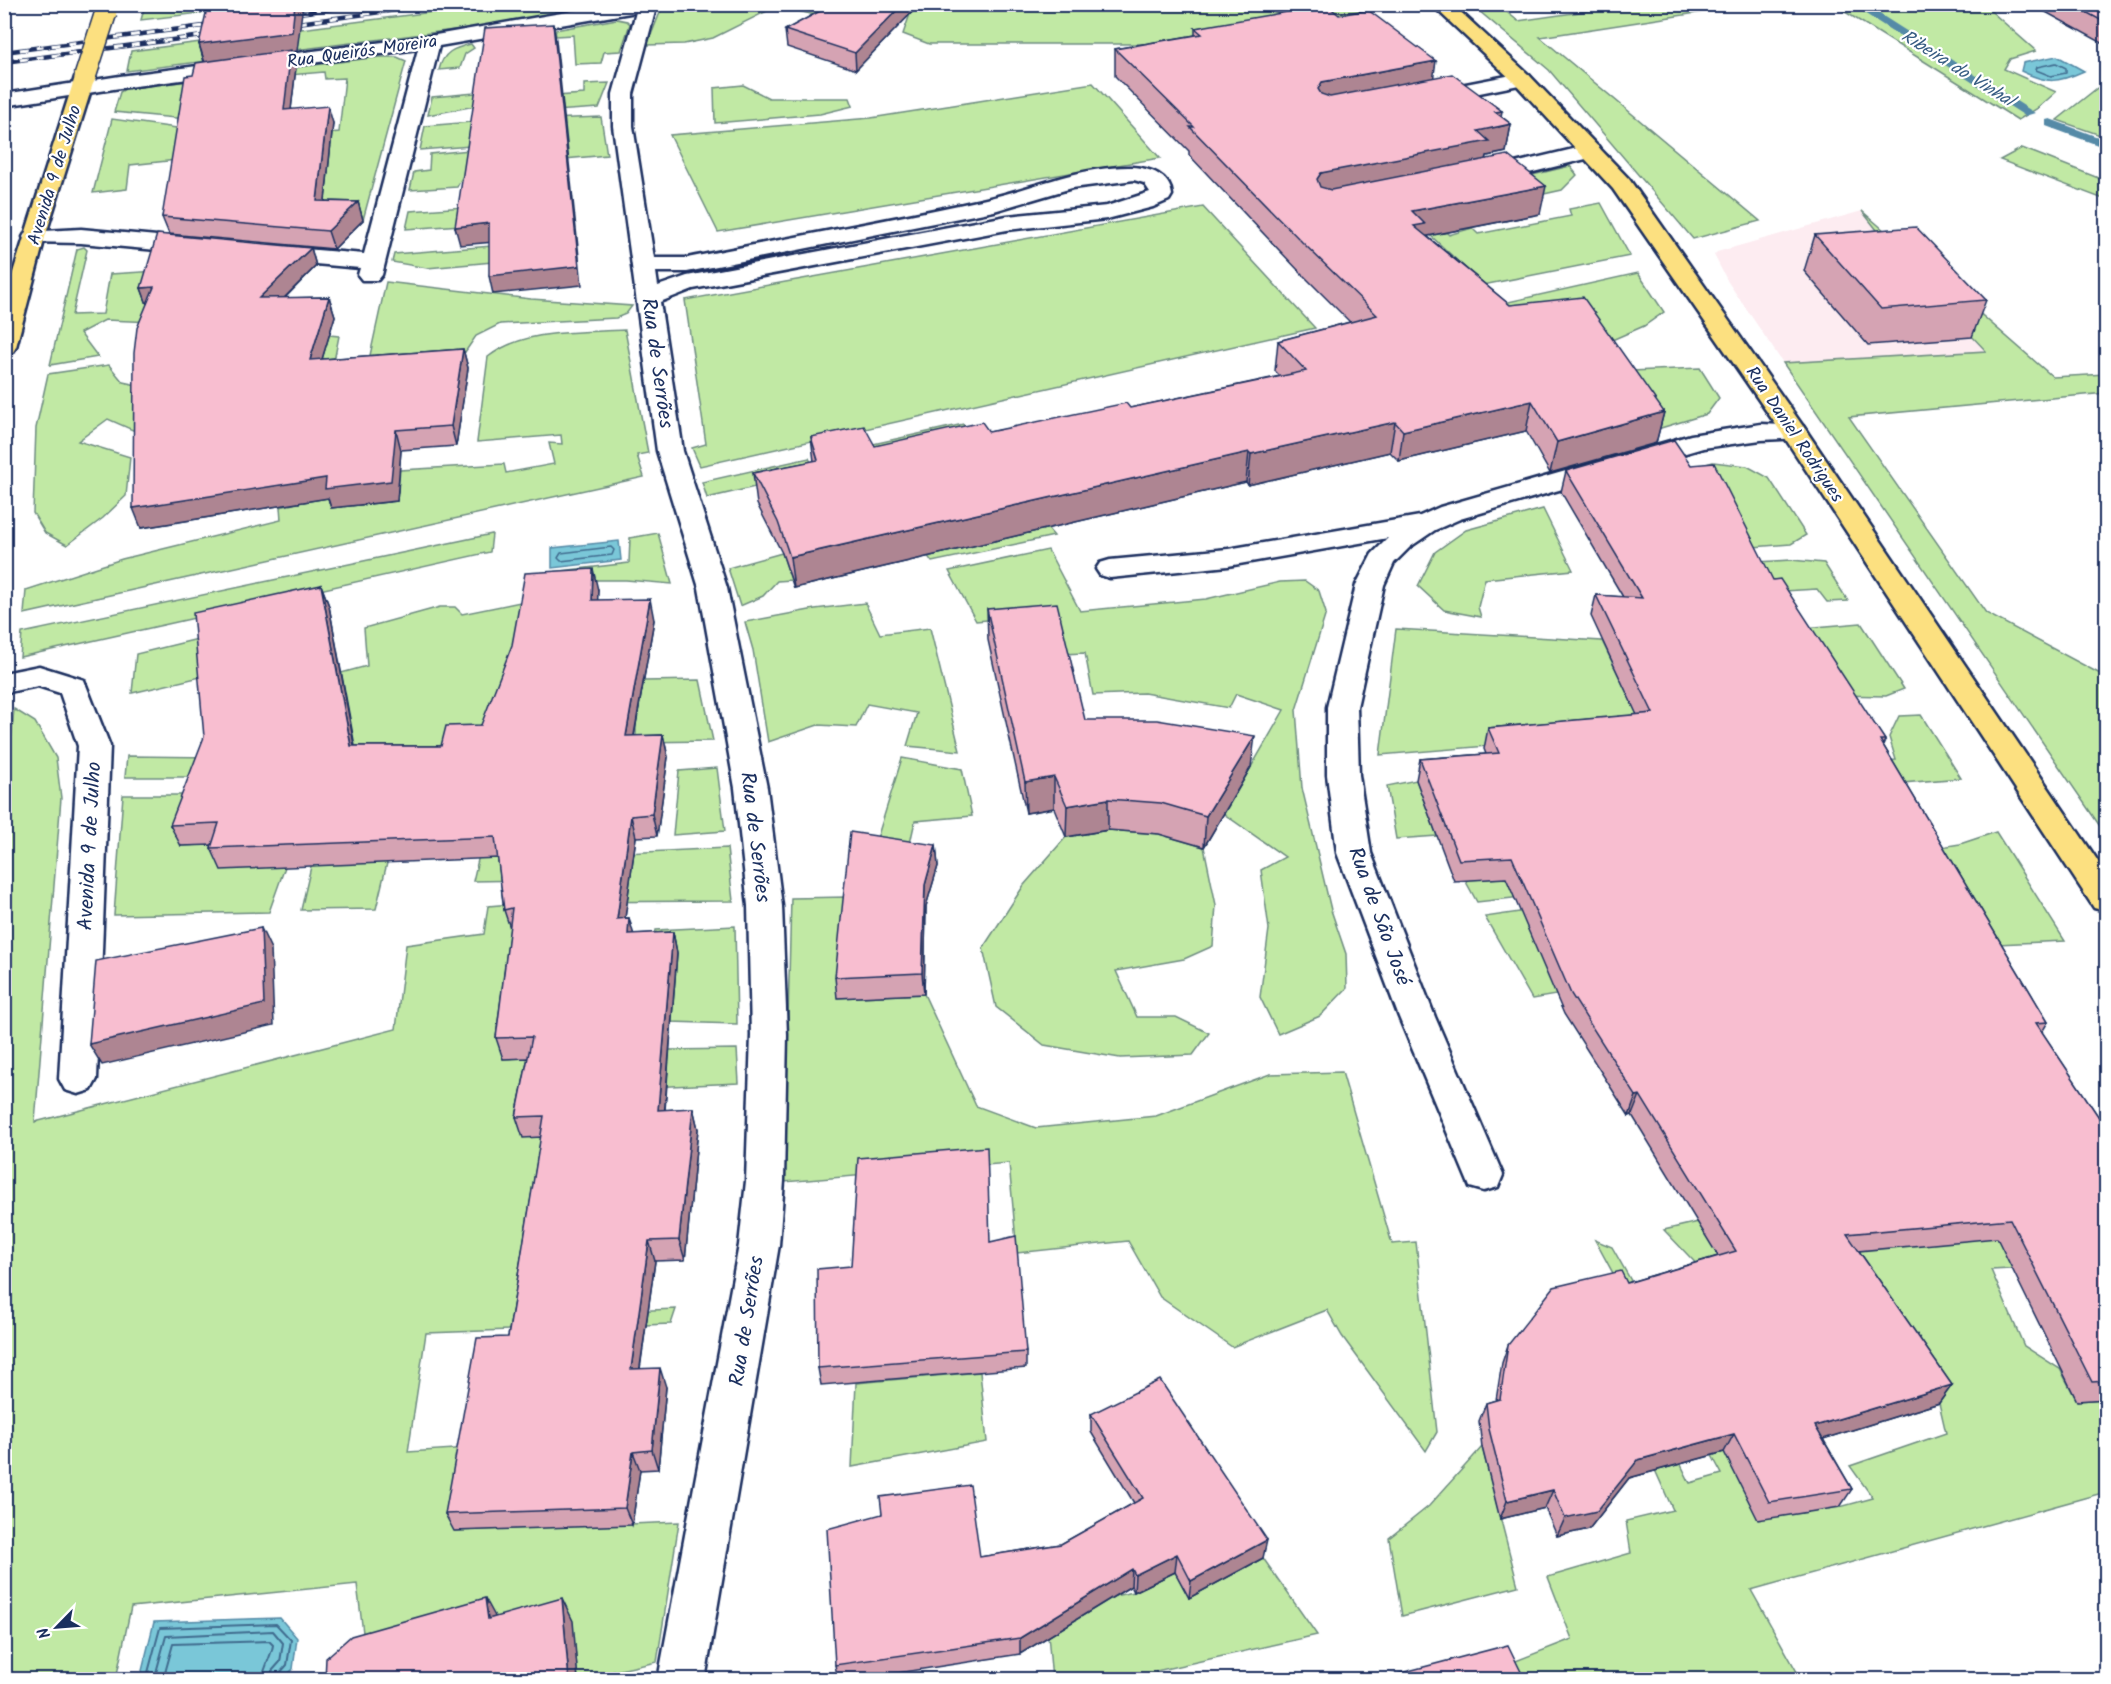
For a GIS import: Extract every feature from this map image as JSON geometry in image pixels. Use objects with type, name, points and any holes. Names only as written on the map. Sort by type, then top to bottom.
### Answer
[{"type":"main road","name":"Rua Daniel Rodrigues","points":[[1440,4],[1522,79],[1621,184],[1794,432],[2106,899]]},
{"type":"main road","name":"Avenida 9 de Julho","points":[[4,347],[34,237],[107,8]]},
{"type":"street","name":"Rua Queirós Moreira","points":[[4,100],[82,83],[120,82],[430,42],[648,4]]},
{"type":"street","name":"Rua de Serrões","points":[[648,4],[623,94],[622,110],[670,451],[713,588],[751,788],[765,906],[769,1035],[765,1181],[750,1307],[681,1680]]},
{"type":"street","points":[[244,250],[371,268],[430,42]]},
{"type":"street","points":[[1407,101],[1522,79]]},
{"type":"street","points":[[1466,181],[1590,151]]},
{"type":"street","points":[[644,265],[687,265],[994,204],[1036,189],[1121,174],[1149,177],[1160,186],[1161,195],[1147,203],[1052,221],[1007,223],[699,281],[670,288],[649,298]]},
{"type":"street","points":[[34,237],[81,236],[221,248]]},
{"type":"street","name":"Rua de São José","points":[[1484,1175],[1417,1017],[1354,854],[1343,775],[1342,708],[1370,585],[1382,560],[1400,541],[1425,524],[1450,513],[1700,441],[1761,432],[1794,432]]},
{"type":"street","name":"Rua de São José","points":[[1110,569],[1210,562],[1262,554],[1363,532],[1425,524]]},
{"type":"street","name":"Avenida 9 de Julho","points":[[4,683],[39,676],[74,687],[94,746],[78,1079]]},
{"type":"shaded area","points":[[1862,211],[1903,263],[1987,352],[1783,363],[1728,282],[1714,255],[1717,252]]},
{"type":"green space","points":[[1400,4],[1165,44],[929,44],[903,34],[910,14],[920,5]]},
{"type":"green space","points":[[145,5],[196,5],[201,13],[141,20]]},
{"type":"green space","points":[[486,5],[593,5],[486,26],[127,71],[131,51]]},
{"type":"green space","points":[[663,5],[862,5],[815,15],[777,6],[713,38],[684,44],[647,45]]},
{"type":"green space","points":[[1472,5],[1498,5],[1518,21],[1629,5],[1749,5],[1540,37],[1760,221],[1693,239],[1549,70]]},
{"type":"green space","points":[[1834,5],[1984,5],[2036,51],[2010,59],[2004,69],[2056,92],[2038,108],[2018,120]]},
{"type":"green space","points":[[617,19],[630,24],[621,51],[604,52],[601,63],[575,64],[573,35],[556,36],[555,30]]},
{"type":"green space","points":[[471,44],[474,48],[465,54],[460,68],[439,70],[446,55],[459,47]]},
{"type":"green space","points":[[397,57],[406,61],[363,220],[294,219],[196,158],[130,165],[127,189],[93,193],[112,119],[184,129],[218,144],[339,132],[345,78],[325,79],[324,72],[277,76],[272,70]]},
{"type":"green space","points":[[243,74],[186,119],[114,112],[120,92],[125,89]]},
{"type":"green space","points":[[2106,81],[2106,137],[2057,120]]},
{"type":"green space","points":[[609,83],[599,108],[555,111],[556,96],[584,94],[584,84]]},
{"type":"green space","points":[[1093,83],[1160,158],[718,232],[670,135],[871,118]]},
{"type":"green space","points":[[743,85],[769,98],[850,98],[853,106],[820,114],[715,123],[714,88]]},
{"type":"green space","points":[[508,90],[490,103],[428,115],[432,97]]},
{"type":"green space","points":[[601,117],[607,155],[532,162],[465,172],[457,187],[410,190],[414,172],[429,170],[430,154],[480,149],[547,119]]},
{"type":"green space","points":[[471,122],[471,146],[420,150],[425,126]]},
{"type":"green space","points":[[2022,148],[2106,181],[2106,200],[2000,160]]},
{"type":"green space","points":[[1570,166],[1577,175],[1562,190],[1522,199],[1504,182]]},
{"type":"green space","points":[[1601,203],[1630,256],[1483,285],[1411,217],[1427,214],[1449,235],[1472,228],[1478,234],[1571,216],[1569,209]]},
{"type":"green space","points":[[464,207],[461,225],[406,229],[410,211]]},
{"type":"green space","points":[[1203,207],[1315,328],[700,466],[692,448],[706,444],[685,300]]},
{"type":"green space","points":[[1862,211],[2053,377],[2106,374],[2106,393],[1849,417],[1986,613],[2106,677],[2106,835],[1783,363],[1986,351],[1903,263]]},
{"type":"green space","points":[[552,241],[493,262],[427,268],[392,262],[394,254]]},
{"type":"green space","points":[[84,247],[87,250],[72,315],[103,314],[110,274],[158,271],[155,322],[105,320],[80,333],[98,357],[50,365],[77,249]]},
{"type":"green space","points":[[1638,273],[1664,312],[1644,326],[1603,344],[1419,322]]},
{"type":"green space","points":[[386,282],[531,299],[632,306],[626,314],[616,318],[500,324],[476,336],[463,355],[367,369]]},
{"type":"green space","points":[[625,330],[648,453],[637,455],[644,477],[24,614],[26,590],[122,559],[281,520],[280,507],[298,503],[108,419],[78,441],[130,457],[126,496],[103,518],[67,545],[45,533],[33,513],[36,428],[48,374],[109,365],[123,382],[146,387],[308,333],[339,336],[324,412],[398,491],[400,470],[504,464],[506,473],[554,464],[549,443],[562,444],[561,435],[477,442],[488,357],[519,341],[536,337],[572,332]]},
{"type":"green space","points":[[1700,368],[1719,398],[1707,414],[1608,444],[1608,372]]},
{"type":"green space","points":[[963,424],[983,452],[1054,536],[932,562],[897,512],[864,446]]},
{"type":"green space","points":[[809,458],[816,473],[707,498],[702,482]]},
{"type":"green space","points":[[1713,462],[1747,466],[1769,478],[1806,535],[1791,544],[1740,548],[1618,488]]},
{"type":"green space","points":[[1543,509],[1573,570],[1485,579],[1478,607],[1481,617],[1444,610],[1418,586],[1435,552],[1466,530]]},
{"type":"green space","points":[[658,533],[672,584],[626,580],[544,580],[544,573],[629,563],[630,538]]},
{"type":"green space","points":[[492,534],[490,552],[20,657],[22,633]]},
{"type":"green space","points":[[1048,550],[1080,611],[1206,599],[1280,582],[1305,581],[1319,591],[1326,613],[1296,710],[1302,788],[1331,910],[1346,954],[1347,988],[1320,1016],[1278,1034],[1260,997],[1269,929],[1261,870],[1285,857],[1224,814],[1284,710],[1236,694],[1229,708],[1144,693],[1093,695],[1085,653],[1062,654],[1055,614],[976,621],[949,571]]},
{"type":"green space","points":[[782,553],[791,580],[777,581],[763,596],[740,606],[728,568]]},
{"type":"green space","points":[[1791,560],[1824,563],[1848,601],[1827,602],[1817,589],[1766,592],[1705,565]]},
{"type":"green space","points":[[530,600],[487,746],[340,746],[341,673],[367,666],[364,628],[440,607],[455,607],[462,614]]},
{"type":"green space","points":[[865,603],[880,634],[930,628],[960,751],[907,746],[917,713],[867,704],[856,727],[818,725],[768,742],[753,650],[745,622],[815,609]]},
{"type":"green space","points":[[1861,623],[1904,689],[1886,696],[1835,695],[1804,628]]},
{"type":"green space","points":[[1396,629],[1602,641],[1646,733],[1380,755]]},
{"type":"green space","points":[[202,638],[205,676],[132,693],[136,654]]},
{"type":"green space","points":[[700,680],[713,741],[636,742],[636,725],[643,681]]},
{"type":"green space","points":[[14,709],[35,722],[56,758],[61,798],[35,1122],[396,1029],[406,945],[484,934],[488,906],[523,903],[526,880],[473,881],[489,813],[543,857],[727,848],[733,901],[550,902],[503,1059],[589,1055],[551,1137],[530,1315],[676,1309],[671,1324],[426,1333],[408,1452],[470,1448],[455,1531],[679,1522],[657,1662],[578,1679],[572,1621],[366,1657],[357,1584],[131,1607],[116,1679],[5,1680],[4,813]]},
{"type":"green space","points":[[1921,715],[1961,778],[1783,793],[1876,761],[1896,760],[1889,737],[1899,716]]},
{"type":"green space","points":[[127,756],[214,757],[205,777],[125,777]]},
{"type":"green space","points":[[902,758],[962,769],[972,816],[915,821],[909,848],[875,845]]},
{"type":"green space","points":[[334,766],[410,767],[376,909],[301,910]]},
{"type":"green space","points":[[717,768],[725,831],[673,835],[679,771]]},
{"type":"green space","points":[[1416,780],[1437,836],[1396,839],[1387,786]]},
{"type":"green space","points":[[123,795],[199,795],[181,846],[228,844],[285,867],[269,912],[114,915]]},
{"type":"green space","points":[[1108,830],[1159,834],[1204,847],[1216,905],[1213,946],[1184,959],[1116,971],[1137,1017],[1176,1017],[1209,1033],[1193,1055],[1120,1058],[1044,1045],[996,1007],[983,948],[1024,885],[1066,837]]},
{"type":"green space","points":[[1996,832],[2065,941],[1997,944],[1935,848],[1960,844]]},
{"type":"green space","points":[[1572,874],[1559,893],[1477,902],[1465,880]]},
{"type":"green space","points":[[848,897],[838,998],[924,994],[976,1106],[1036,1128],[1156,1116],[1270,1074],[1342,1072],[1392,1244],[1416,1242],[1437,1432],[1426,1451],[1342,1336],[1327,1310],[1232,1347],[1160,1297],[1128,1241],[1017,1253],[1009,1163],[784,1182],[791,898]]},
{"type":"green space","points":[[1533,910],[1556,995],[1532,999],[1485,917]]},
{"type":"green space","points":[[735,926],[737,1024],[670,1022],[651,955],[656,930]]},
{"type":"green space","points":[[737,1049],[739,1083],[627,1088],[668,1050]]},
{"type":"green space","points":[[1866,1183],[2106,1264],[1991,1270],[2024,1346],[2060,1369],[2077,1401],[2106,1399],[2106,1492],[1751,1590],[1801,1679],[1503,1680],[1498,1668],[1572,1639],[1548,1577],[1631,1553],[1626,1521],[1673,1510],[1655,1470],[1680,1463],[1690,1483],[1722,1474],[1595,1240],[1612,1247],[1691,1387],[1840,1507],[1873,1498],[1850,1466],[1946,1433],[1939,1403],[1828,1241],[1708,1276],[1664,1230]]},
{"type":"green space","points":[[980,1372],[987,1442],[852,1467],[856,1383]]},
{"type":"green space","points":[[1482,1447],[1518,1586],[1402,1616],[1389,1538],[1429,1506]]},
{"type":"green space","points":[[1263,1558],[1317,1635],[1156,1671],[1158,1679],[1052,1680],[1048,1634],[1114,1596],[1134,1592],[1175,1572],[1189,1598]]},
{"type":"water","points":[[2057,56],[2084,71],[2059,80],[2046,80],[2021,71],[2023,63]]},
{"type":"water","points":[[619,541],[621,560],[552,568],[552,548]]},
{"type":"water","points":[[280,1618],[297,1638],[293,1669],[282,1679],[140,1679],[154,1622]]},
{"type":"building","points":[[208,4],[295,4],[292,32],[199,44]]},
{"type":"building","points":[[833,4],[903,4],[855,53],[785,30]]},
{"type":"building","points":[[2071,4],[2106,4],[2106,23]]},
{"type":"building","points":[[1327,5],[1339,15],[1368,10],[1436,61],[1322,82],[1318,89],[1321,94],[1330,97],[1452,74],[1502,111],[1495,112],[1511,124],[1478,131],[1489,141],[1321,173],[1317,179],[1320,187],[1331,190],[1507,155],[1546,186],[1412,211],[1425,224],[1414,226],[1510,305],[1583,297],[1664,412],[1557,442],[1532,401],[1403,431],[1395,422],[1251,454],[1249,452],[790,557],[778,522],[753,473],[818,460],[811,437],[864,426],[875,446],[982,422],[989,432],[1126,403],[1130,408],[1306,371],[1278,341],[1377,315],[1302,242],[1190,127],[1194,127],[1115,49],[1202,34],[1195,28]]},
{"type":"building","points":[[553,24],[579,266],[489,276],[489,223],[455,227],[485,28]]},
{"type":"building","points":[[291,50],[284,110],[328,106],[317,201],[358,202],[328,231],[162,217],[185,76],[193,75],[196,63]]},
{"type":"building","points":[[1916,227],[1986,300],[1881,309],[1815,235]]},
{"type":"building","points":[[157,234],[311,248],[259,298],[329,297],[310,360],[463,349],[451,426],[396,430],[391,481],[325,489],[326,478],[133,508],[134,353],[137,328],[154,287],[141,288]]},
{"type":"building","points":[[1674,440],[1691,465],[1714,463],[1773,580],[1780,579],[1885,740],[1880,740],[2048,1022],[2036,1023],[2106,1128],[2106,1381],[2092,1382],[2010,1219],[1847,1234],[1952,1385],[1815,1426],[1852,1489],[1769,1502],[1734,1434],[1638,1460],[1597,1511],[1565,1518],[1553,1490],[1507,1501],[1489,1429],[1486,1403],[1500,1399],[1508,1345],[1554,1287],[1621,1271],[1627,1283],[1736,1251],[1640,1095],[1636,1096],[1571,994],[1512,857],[1459,860],[1420,759],[1499,753],[1488,728],[1653,713],[1596,595],[1642,598],[1566,471]]},
{"type":"building","points":[[593,569],[592,600],[650,599],[626,736],[663,735],[652,814],[631,816],[617,919],[629,918],[628,934],[673,932],[658,1110],[693,1108],[679,1240],[649,1241],[631,1369],[660,1368],[652,1450],[633,1452],[625,1508],[445,1514],[477,1338],[508,1337],[544,1116],[516,1117],[532,1037],[496,1038],[512,908],[504,910],[495,837],[211,848],[219,823],[170,825],[204,737],[193,613],[321,585],[351,746],[441,746],[446,726],[481,725],[512,645],[525,573]]},
{"type":"building","points":[[1057,603],[1085,720],[1157,720],[1255,736],[1206,816],[1161,803],[1108,799],[1067,806],[1054,777],[1025,782],[987,609]]},
{"type":"building","points":[[850,832],[936,845],[925,885],[922,973],[835,977]]},
{"type":"building","points":[[261,928],[264,1004],[89,1044],[96,961]]},
{"type":"building","points":[[987,1147],[990,1242],[1016,1236],[1026,1352],[818,1368],[817,1269],[851,1266],[858,1158]]},
{"type":"building","points":[[1160,1380],[1267,1540],[1191,1581],[1177,1554],[1135,1575],[1132,1569],[1020,1638],[835,1665],[827,1529],[882,1514],[880,1497],[970,1485],[980,1557],[1061,1544],[1143,1498],[1091,1414]]},
{"type":"building","points":[[485,1598],[488,1619],[562,1598],[569,1680],[325,1680],[326,1658],[351,1636]]},
{"type":"building","points":[[1508,1645],[1525,1680],[1374,1680]]},
{"type":"building","points":[[2059,1673],[2063,1680],[2035,1680]]},
{"type":"waterway","name":"Ribeira do Vinhal","points":[[1855,4],[2029,113]]},
{"type":"waterway","name":"Ribeira do Vinhal","points":[[2050,123],[2106,144]]},
{"type":"railway","points":[[284,15],[368,4]]},
{"type":"railway","points":[[283,25],[441,4]]},
{"type":"railway","points":[[4,52],[219,24]]},
{"type":"railway","points":[[4,62],[218,34]]}]
